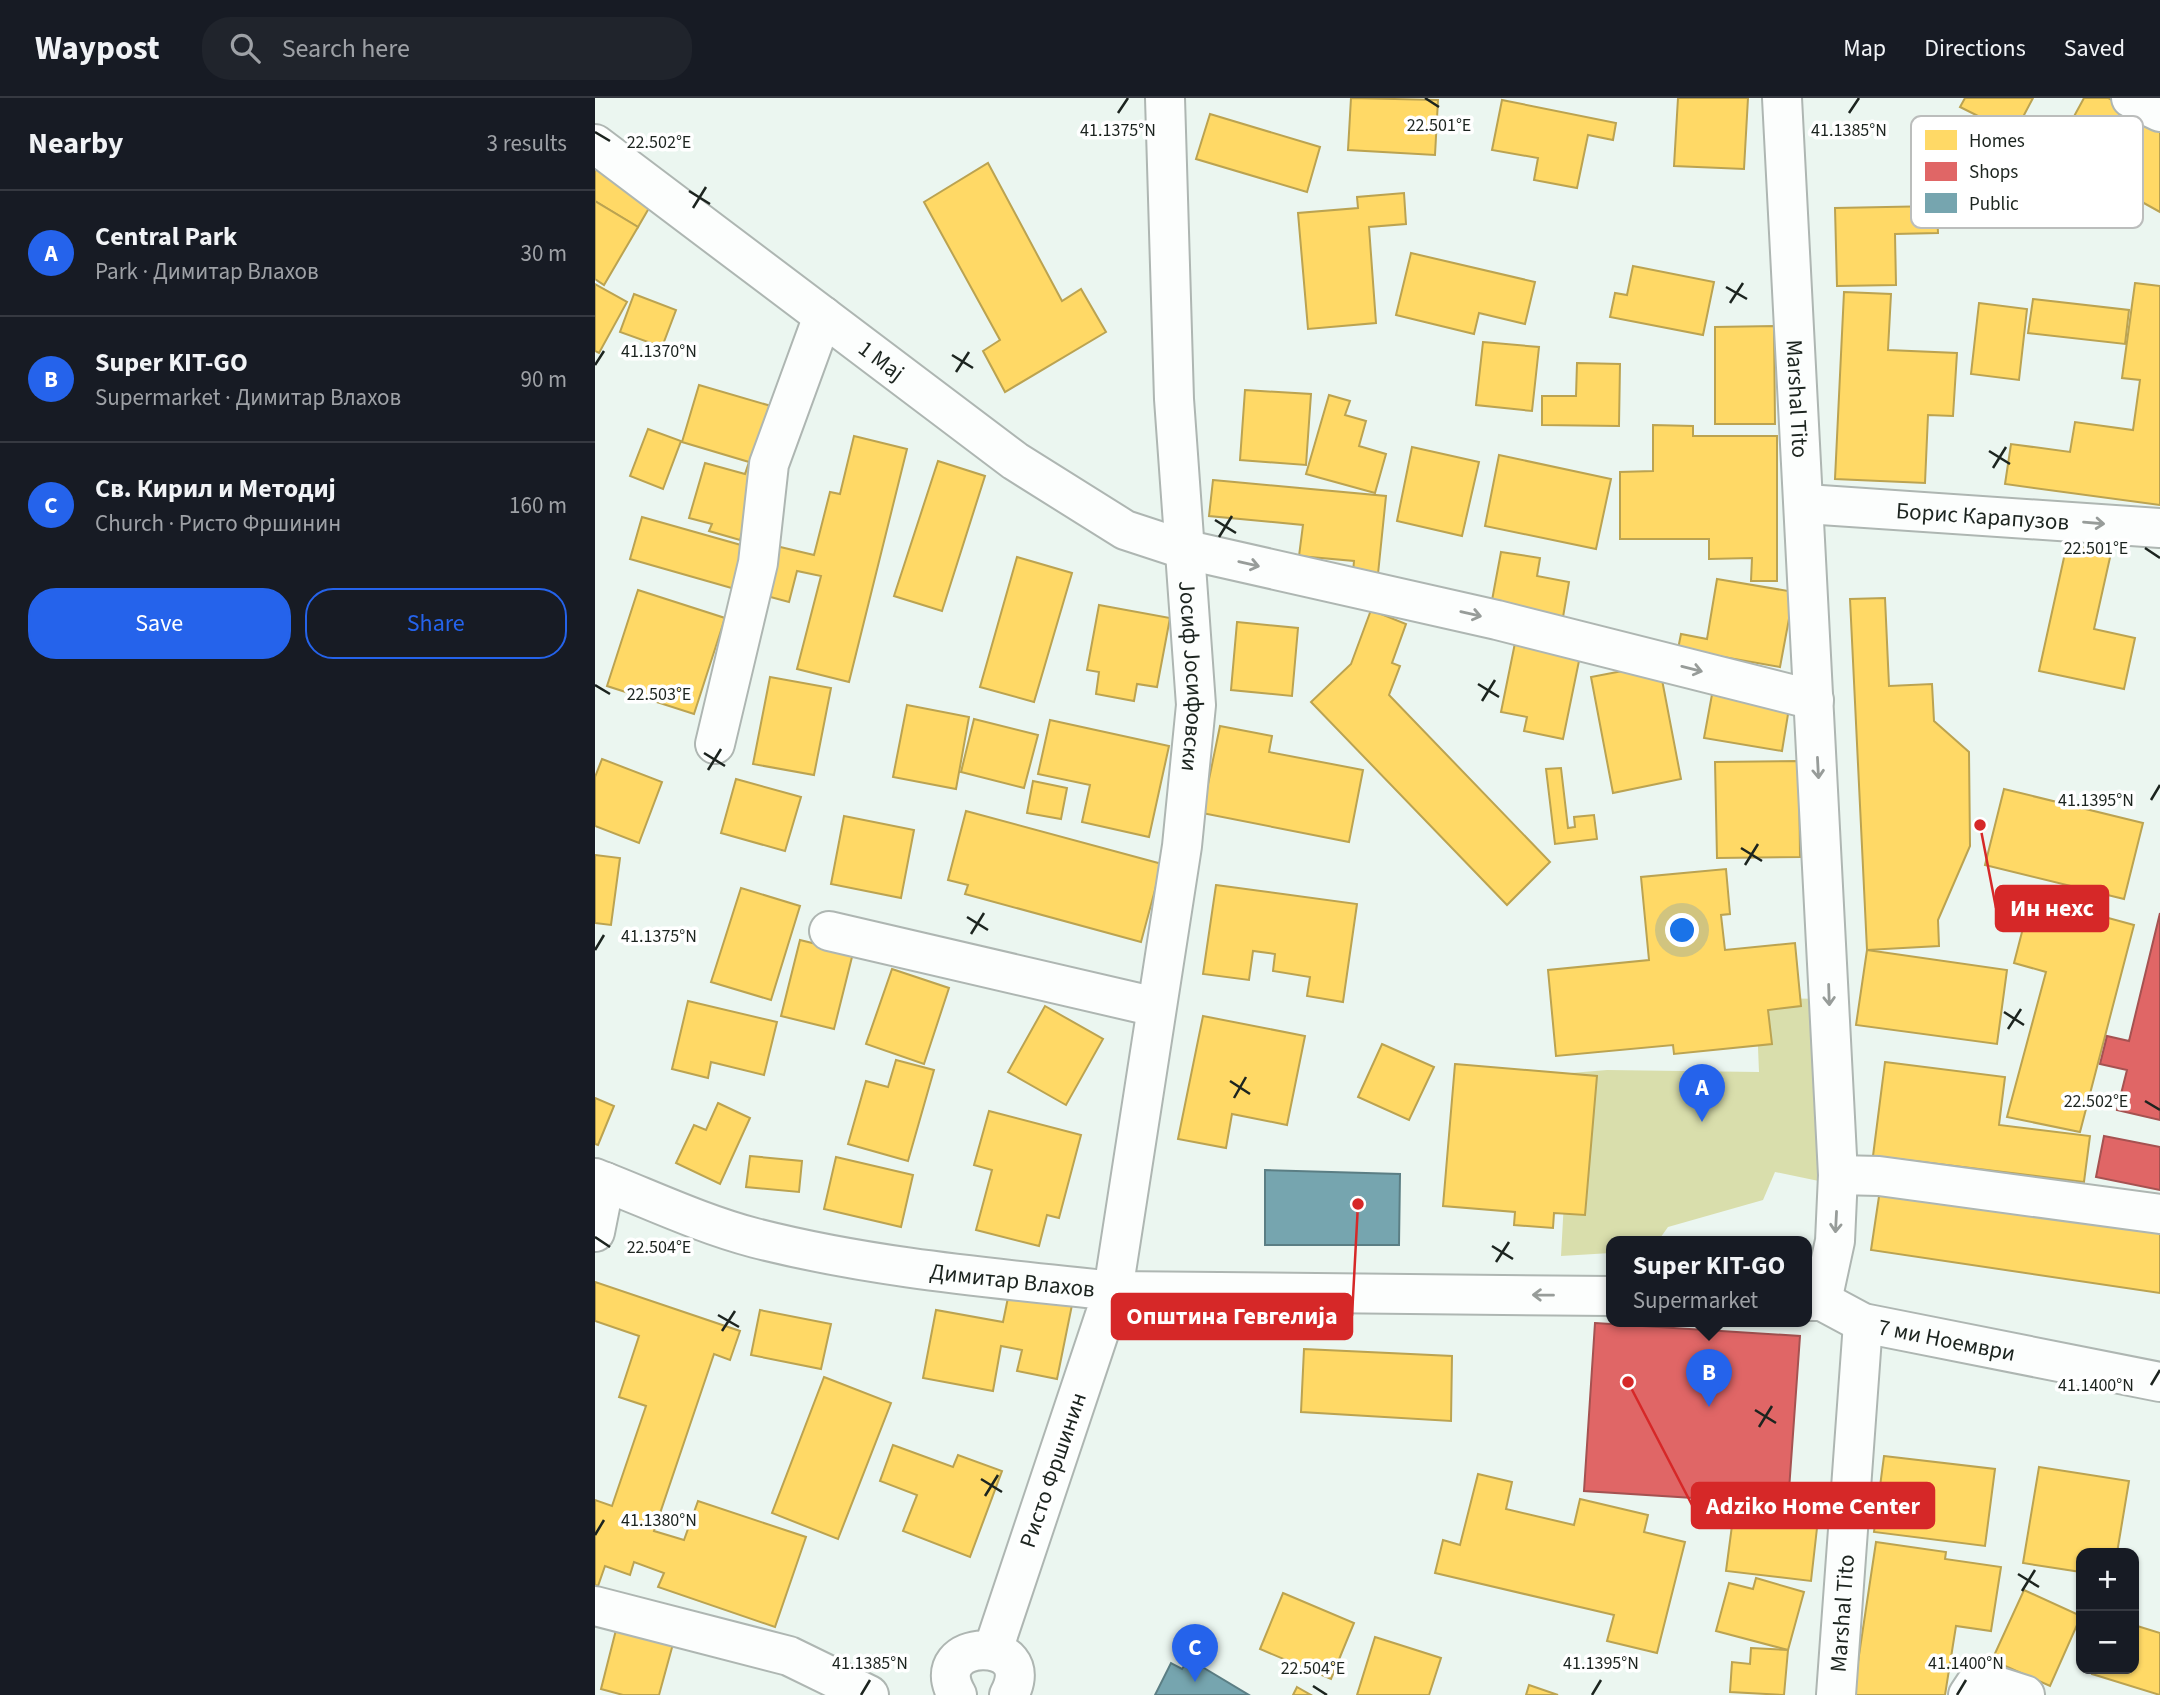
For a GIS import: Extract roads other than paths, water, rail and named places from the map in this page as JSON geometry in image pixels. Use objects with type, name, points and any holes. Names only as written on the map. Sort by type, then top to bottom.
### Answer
[{"type":"street","name":"Јосиф Јосифовски","points":[[1113,1291],[1190,783],[1196,705],[1174,399],[1165,98]]},
{"type":"street","name":"Marshal Tito","points":[[1783,98],[1806,504],[1838,1175],[1835,1241],[1815,1301]]},
{"type":"street","points":[[2131,98],[2160,112]]},
{"type":"street","name":"1 Мај","points":[[595,144],[1015,461],[1125,530],[1183,549],[1497,620],[1814,700]]},
{"type":"street","points":[[715,744],[758,563],[769,464],[823,316]]},
{"type":"street","name":"Борис Карапузов","points":[[1806,504],[2160,528]]},
{"type":"street","points":[[829,931],[1156,1007]]},
{"type":"street","points":[[1838,1175],[1879,1176],[2160,1214]]},
{"type":"street","points":[[595,1233],[600,1180]]},
{"type":"street","name":"Димитар Влахов","points":[[600,1180],[751,1237],[844,1258],[1113,1291],[1606,1296]]},
{"type":"street","name":"Ристо Фршинин","points":[[993,1650],[1113,1291]]},
{"type":"street","name":"7 ми Ноември","points":[[1815,1301],[1863,1323],[2160,1382]]},
{"type":"street","name":"Marshal Tito","points":[[1836,1695],[1863,1323]]},
{"type":"street","points":[[595,1606],[789,1656],[869,1695]]},
{"type":"street","points":[[952,1693],[952,1678],[961,1657],[981,1648],[1002,1654],[1013,1670],[1014,1680],[1009,1695]]},
{"type":"street","points":[[1968,1695],[1978,1680],[2025,1695]]},
{"type":"place","name":"Ин нехс","points":[[1980,825]]},
{"type":"place","name":"Central Park","points":[[1702,1122]]},
{"type":"place","name":"Општина Гевгелија","points":[[1358,1204]]},
{"type":"place","name":"Adziko Home Center","points":[[1628,1382]]},
{"type":"place","name":"Super KIT-GO","points":[[1709,1407]]},
{"type":"place","name":"Св. Кирил и Методиј","points":[[1195,1682]]}]
